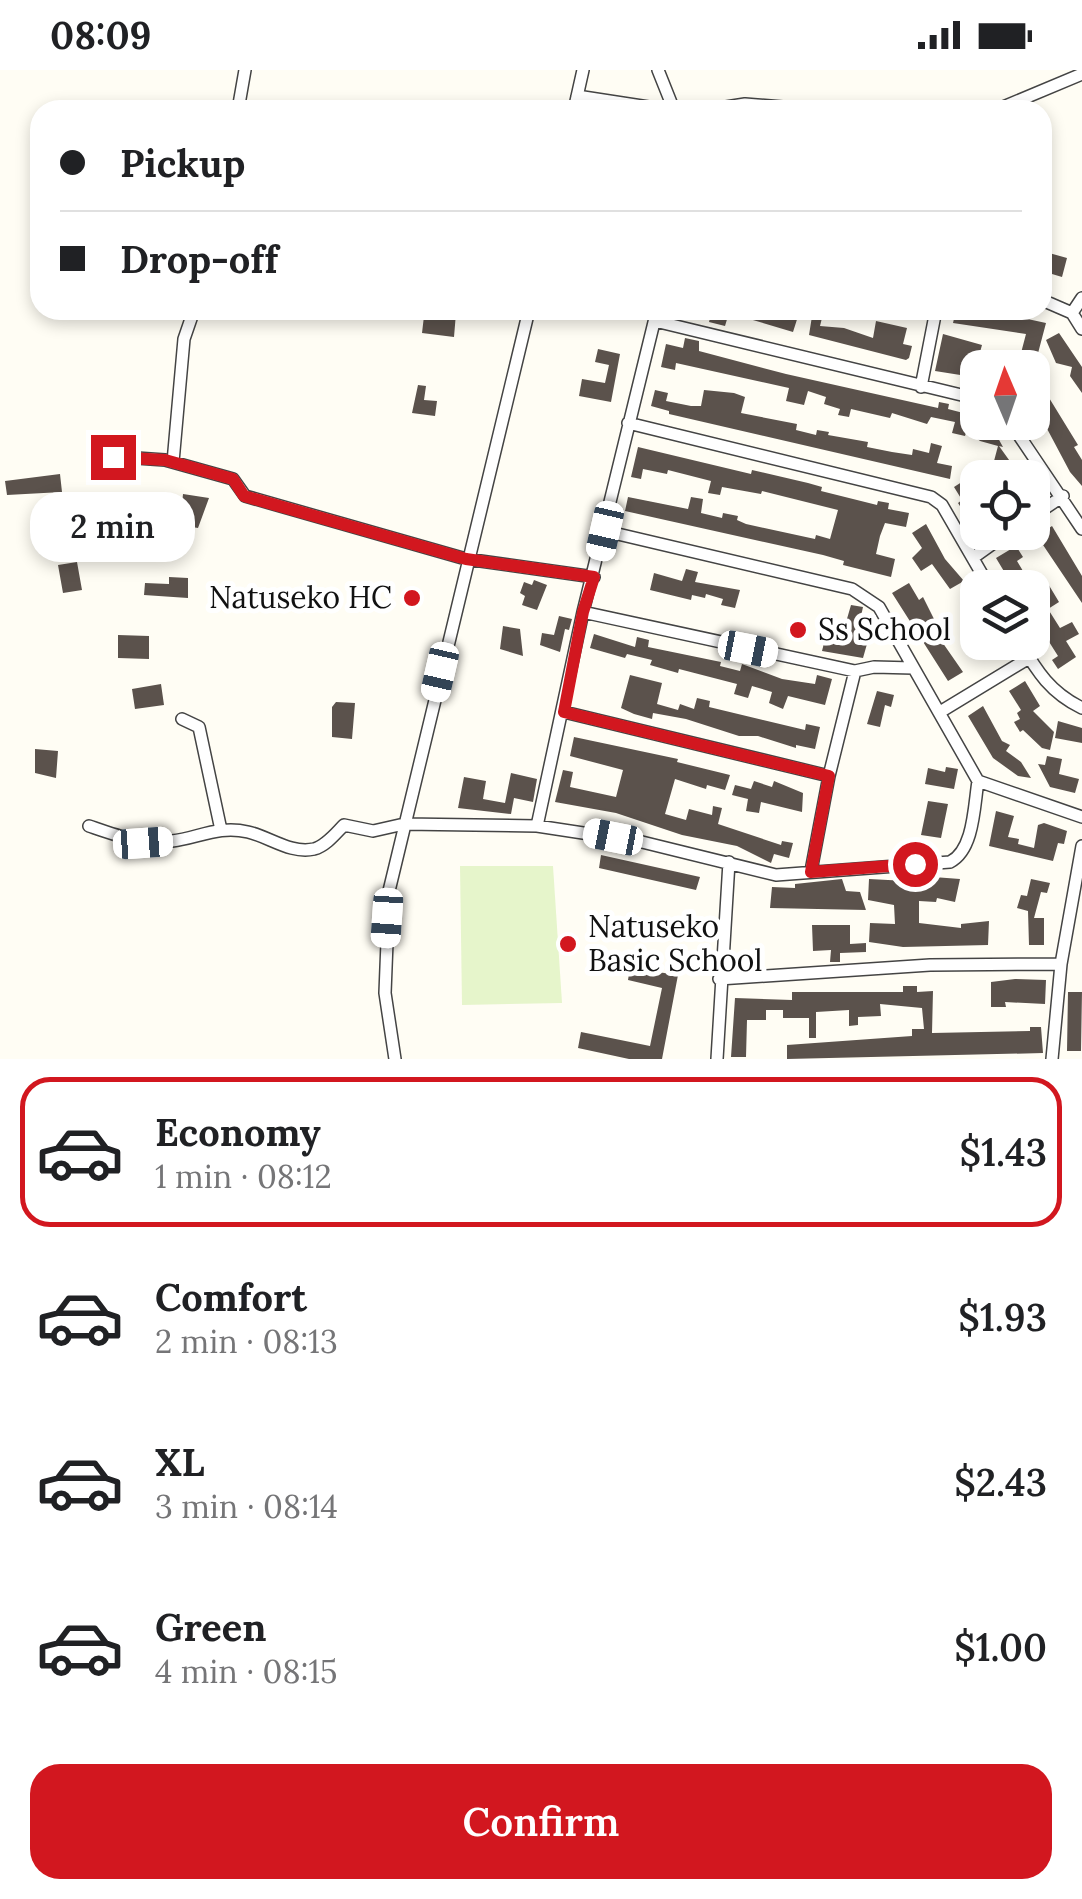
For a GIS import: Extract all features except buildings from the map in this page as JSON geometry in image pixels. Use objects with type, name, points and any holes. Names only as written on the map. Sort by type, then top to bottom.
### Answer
[{"type":"street","points":[[240,100],[245,70]]},
{"type":"street","points":[[576,100],[583,70]]},
{"type":"street","points":[[658,70],[668,100]]},
{"type":"street","points":[[1020,100],[1082,74]]},
{"type":"street","points":[[577,96],[604,100]]},
{"type":"street","points":[[1072,313],[1082,298]]},
{"type":"street","points":[[1052,304],[1072,313],[1082,330]]},
{"type":"street","points":[[174,462],[184,338],[190,320]]},
{"type":"street","points":[[395,1059],[385,993],[389,891],[526,320]]},
{"type":"street","points":[[536,826],[583,612],[655,320]]},
{"type":"street","points":[[674,320],[960,396]]},
{"type":"street","points":[[921,387],[934,320]]},
{"type":"street","points":[[628,424],[916,490],[942,505],[981,570]]},
{"type":"street","points":[[1023,440],[1082,529]]},
{"type":"street","points":[[92,455],[174,462],[233,479],[244,496],[466,559],[594,577]]},
{"type":"street","points":[[1050,505],[1063,496]]},
{"type":"street","points":[[605,531],[852,589],[879,607],[978,781],[1082,817]]},
{"type":"street","points":[[974,557],[984,550]]},
{"type":"street","points":[[583,612],[855,671],[874,667],[913,668]]},
{"type":"street","points":[[940,712],[1026,660]]},
{"type":"street","points":[[1031,660],[1060,698],[1082,708]]},
{"type":"street","points":[[811,872],[855,671]]},
{"type":"street","points":[[564,712],[829,776]]},
{"type":"street","points":[[182,719],[199,728],[221,830]]},
{"type":"street","points":[[89,826],[143,843],[177,840],[206,830],[244,830],[305,850],[319,848],[344,826],[373,831],[404,824],[536,826],[642,842],[776,875],[950,862],[960,857],[978,781]]},
{"type":"street","points":[[1052,1059],[1061,964],[1082,846]]},
{"type":"street","points":[[718,1059],[719,979],[729,862]]},
{"type":"street","points":[[719,979],[930,964],[1061,964]]},
{"type":"green space","points":[[460,866],[553,866],[562,1003],[462,1005]]},
{"type":"place","name":"Natuseko HC","points":[[412,598]]},
{"type":"place","name":"Ss School","points":[[798,630]]},
{"type":"place","name":"Natuseko Basic School","points":[[568,944]]},
{"type":"route","points":[[113,457],[165,460],[233,479],[244,496],[466,559],[594,577],[583,612],[564,712],[829,776],[811,872],[915,864]]}]
